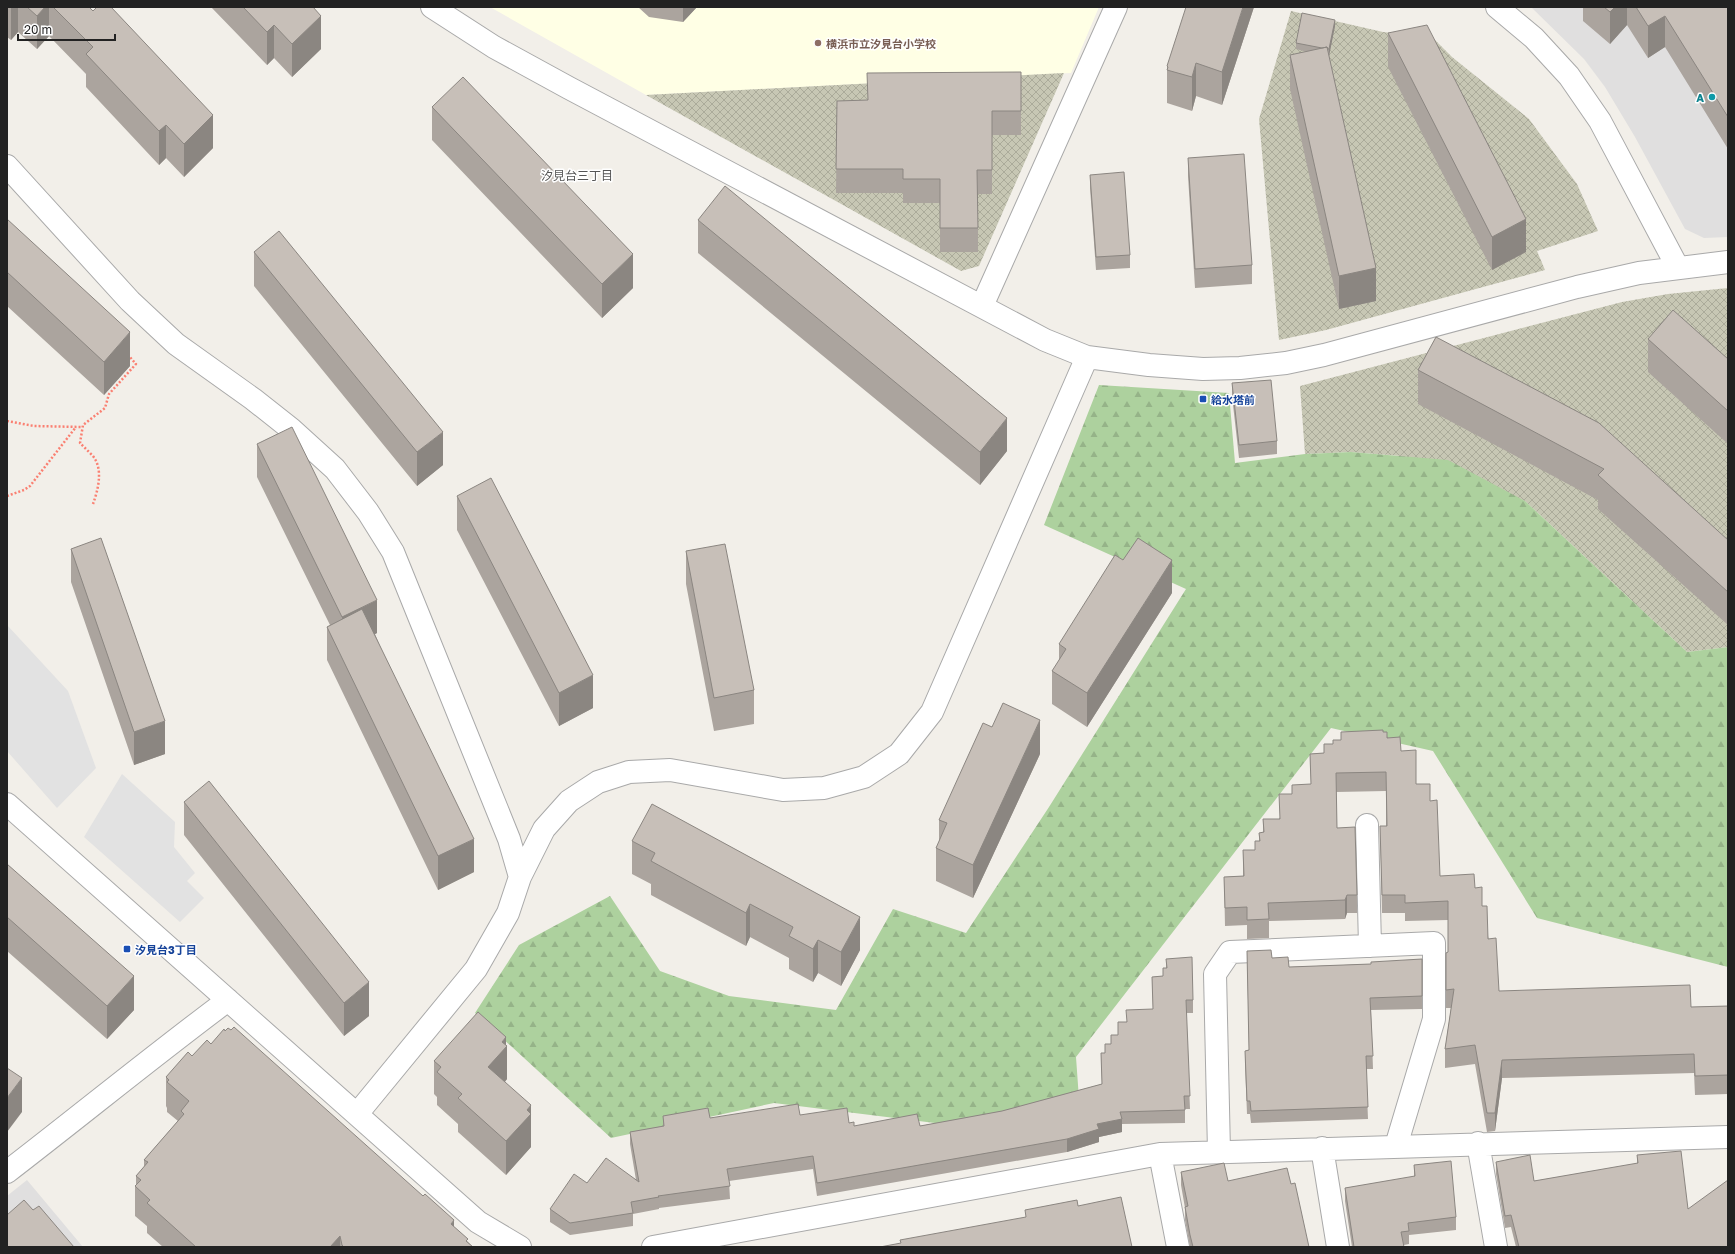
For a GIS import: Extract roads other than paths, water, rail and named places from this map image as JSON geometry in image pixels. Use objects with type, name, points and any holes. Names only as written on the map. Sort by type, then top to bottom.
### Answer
[{"type":"street","points":[[432,7],[494,47],[569,88],[1045,340],[1087,357],[1149,365],[1203,369],[1240,368],[1286,363],[1386,340],[1577,287],[1639,273],[1728,262]]},
{"type":"street","points":[[982,306],[1116,7]]},
{"type":"street","points":[[1497,7],[1534,38],[1569,76],[1600,121],[1678,268]]},
{"type":"street","points":[[7,166],[130,301],[176,344],[254,399],[291,429],[335,469],[368,512],[393,552],[509,839],[520,877]]},
{"type":"street","points":[[357,1114],[476,969],[508,912],[520,877],[544,828],[569,801],[598,782],[629,772],[670,770],[783,790],[824,788],[864,777],[899,754],[932,712],[1087,357]]},
{"type":"street","points":[[7,804],[478,1222],[520,1247]]},
{"type":"street","points":[[1367,825],[1370,946]]},
{"type":"street","points":[[1219,1152],[1215,974],[1230,952],[1434,943],[1434,1019],[1396,1146]]},
{"type":"street","points":[[7,1172],[71,1123],[146,1061],[228,1000]]},
{"type":"street","points":[[653,1247],[1160,1154],[1478,1143],[1728,1137]]},
{"type":"street","points":[[1478,1143],[1496,1247]]},
{"type":"street","points":[[1322,1148],[1338,1247]]},
{"type":"street","points":[[1160,1154],[1178,1247]]},
{"type":"place","name":"横浜市立汐見台小学校","points":[[818,43]]},
{"type":"place","name":"A","points":[[1712,97]]},
{"type":"place","name":"給水塔前","points":[[1203,399]]},
{"type":"place","name":"汐見台3丁目","points":[[127,949]]},
{"type":"district","name":"汐見台三丁目","points":[[577,175]]}]
